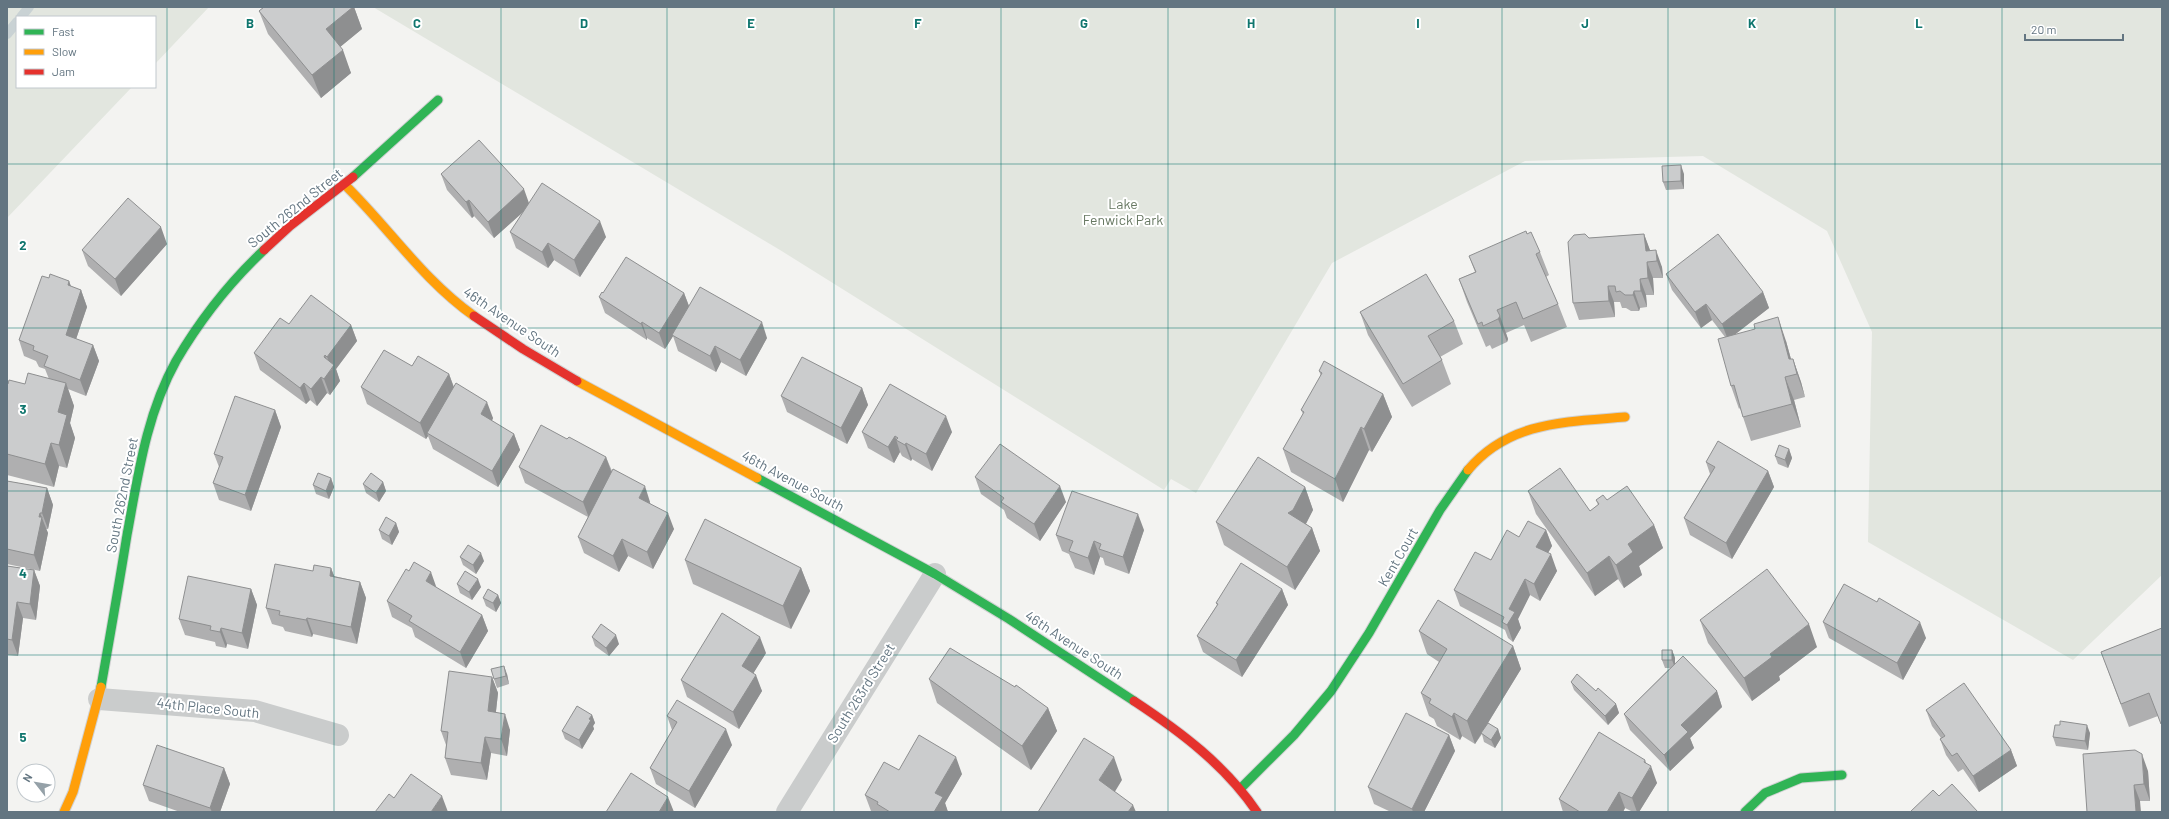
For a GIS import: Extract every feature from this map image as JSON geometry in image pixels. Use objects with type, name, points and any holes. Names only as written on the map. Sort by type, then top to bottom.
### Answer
[{"type":"street","name":"South 262nd Street","points":[[64,812],[73,792],[99,699],[142,451],[158,402],[176,362],[207,313],[241,272],[290,226],[345,185],[438,100]]},
{"type":"street","name":"46th Avenue South","points":[[345,185],[373,212],[413,262],[443,291],[472,314],[523,349],[582,384],[935,574],[1008,619],[1182,733],[1241,788],[1257,812]]},
{"type":"street","name":"Kent Court","points":[[1241,788],[1318,709],[1337,684],[1373,627],[1456,483],[1480,457],[1503,439],[1532,428],[1625,417]]},
{"type":"street","name":"South 263rd Street","points":[[787,812],[935,574]]},
{"type":"street","name":"44th Place South","points":[[99,699],[255,711],[338,735]]},
{"type":"street","points":[[1745,812],[1765,793],[1801,778],[1842,776]]},
{"type":"green space","points":[[7,7],[209,7],[156,63],[156,16],[16,16],[16,88],[131,88],[7,218]]},
{"type":"green space","name":"Lake Fenwick Park","points":[[373,7],[2162,7],[2162,575],[2073,660],[1868,542],[1872,332],[1827,231],[1703,156],[1525,161],[1332,263],[1196,493],[1171,479],[1164,490],[780,250]]},
{"type":"building","points":[[264,7],[353,7],[326,29],[343,50],[312,75],[259,11]]},
{"type":"building","points":[[479,140],[524,189],[488,222],[469,200],[466,202],[441,174]]},
{"type":"building","points":[[1681,165],[1681,181],[1663,182],[1662,166]]},
{"type":"building","points":[[542,183],[600,221],[574,260],[548,243],[542,252],[510,232]]},
{"type":"building","points":[[128,198],[161,227],[115,279],[82,250]]},
{"type":"building","points":[[1526,231],[1527,234],[1531,232],[1540,252],[1536,254],[1558,304],[1523,319],[1516,302],[1497,310],[1500,316],[1498,319],[1483,326],[1482,322],[1478,324],[1459,279],[1476,272],[1469,256]]},
{"type":"building","points":[[1585,234],[1589,238],[1644,234],[1646,251],[1656,250],[1657,261],[1647,262],[1648,278],[1640,279],[1641,291],[1634,291],[1633,295],[1625,295],[1620,291],[1616,292],[1615,286],[1608,286],[1609,301],[1573,303],[1568,242],[1574,235]]},
{"type":"building","points":[[1718,234],[1763,292],[1722,324],[1706,304],[1695,312],[1666,274]]},
{"type":"building","points":[[626,257],[684,293],[659,333],[642,322],[641,324],[599,297]]},
{"type":"building","points":[[50,274],[69,281],[68,285],[81,290],[66,335],[93,345],[80,380],[44,366],[48,356],[33,350],[34,346],[19,340],[42,276],[49,278]]},
{"type":"building","points":[[1426,274],[1454,321],[1428,336],[1442,360],[1403,384],[1360,312]]},
{"type":"building","points":[[700,287],[762,322],[740,360],[715,346],[710,356],[672,335]]},
{"type":"building","points":[[311,295],[351,325],[327,357],[325,355],[324,357],[334,365],[324,379],[321,377],[311,389],[304,383],[300,388],[254,353],[280,318],[289,324]]},
{"type":"building","points":[[1778,317],[1789,359],[1793,359],[1797,374],[1785,377],[1792,404],[1743,417],[1734,385],[1731,386],[1718,339],[1755,329],[1754,324]]},
{"type":"building","points":[[384,350],[412,366],[418,356],[449,374],[420,423],[361,387]]},
{"type":"building","points":[[802,357],[862,388],[841,428],[781,396]]},
{"type":"building","points":[[1324,361],[1383,394],[1364,429],[1361,427],[1335,479],[1283,449],[1304,412],[1301,410],[1322,373],[1319,371]]},
{"type":"building","points":[[28,373],[66,383],[58,412],[67,415],[59,445],[51,443],[45,464],[7,454],[7,383],[8,384],[9,380],[25,384]]},
{"type":"building","points":[[456,383],[487,402],[481,414],[514,434],[492,471],[427,433]]},
{"type":"building","points":[[890,384],[946,416],[926,454],[906,443],[905,445],[896,440],[898,438],[895,436],[888,447],[862,432]]},
{"type":"building","points":[[235,396],[275,410],[245,495],[213,483],[223,457],[214,454]]},
{"type":"building","points":[[541,425],[567,439],[569,437],[606,457],[583,502],[519,467]]},
{"type":"building","points":[[1718,441],[1768,471],[1726,543],[1684,518],[1715,467],[1706,462]]},
{"type":"building","points":[[1000,444],[1060,486],[1034,524],[1001,502],[1004,498],[975,477]]},
{"type":"building","points":[[1779,445],[1789,449],[1785,460],[1775,456]]},
{"type":"building","points":[[1258,457],[1305,487],[1293,510],[1288,513],[1312,528],[1287,567],[1216,522]]},
{"type":"building","points":[[1560,468],[1590,511],[1599,504],[1596,500],[1603,495],[1607,500],[1627,486],[1654,525],[1628,544],[1633,552],[1616,565],[1609,556],[1587,573],[1528,491]]},
{"type":"building","points":[[613,469],[645,486],[639,498],[668,513],[647,552],[622,539],[613,556],[578,537]]},
{"type":"building","points":[[318,473],[331,478],[326,491],[313,485]]},
{"type":"building","points":[[371,473],[383,482],[376,493],[363,484]]},
{"type":"building","points":[[7,481],[47,488],[42,513],[40,513],[39,517],[42,517],[34,555],[7,549]]},
{"type":"building","points":[[1072,491],[1138,514],[1123,557],[1099,549],[1101,544],[1094,541],[1088,558],[1069,551],[1073,541],[1056,535]]},
{"type":"building","points":[[386,517],[396,523],[389,536],[379,530]]},
{"type":"building","points":[[705,519],[801,568],[783,606],[685,560]]},
{"type":"building","points":[[1528,521],[1546,530],[1536,547],[1551,554],[1534,584],[1525,579],[1509,609],[1515,612],[1507,625],[1502,622],[1504,617],[1454,590],[1475,552],[1491,560],[1507,530],[1519,537]]},
{"type":"building","points":[[468,545],[481,553],[473,565],[460,557]]},
{"type":"building","points":[[414,562],[431,572],[426,581],[482,615],[460,652],[409,621],[412,616],[387,601],[406,569],[409,571]]},
{"type":"building","points":[[1241,563],[1282,589],[1236,660],[1197,636],[1218,604],[1216,603]]},
{"type":"building","points":[[275,564],[313,571],[314,565],[331,568],[330,576],[360,582],[351,627],[307,618],[306,620],[279,615],[280,611],[266,608]]},
{"type":"building","points":[[7,566],[34,570],[30,604],[17,602],[12,640],[7,639]]},
{"type":"building","points":[[1767,569],[1809,624],[1770,654],[1772,657],[1744,678],[1700,620]]},
{"type":"building","points":[[465,571],[478,579],[469,592],[457,584]]},
{"type":"building","points":[[188,576],[251,589],[242,633],[221,628],[220,632],[210,630],[211,626],[179,619]]},
{"type":"building","points":[[1844,584],[1877,602],[1879,598],[1920,622],[1897,663],[1823,622]]},
{"type":"building","points":[[488,589],[498,595],[493,603],[483,598]]},
{"type":"building","points":[[1438,600],[1513,646],[1467,721],[1454,713],[1452,717],[1429,703],[1431,699],[1421,693],[1447,649],[1419,631]]},
{"type":"building","points":[[722,613],[760,637],[742,666],[756,675],[733,712],[681,680]]},
{"type":"building","points":[[601,624],[616,635],[606,648],[592,637]]},
{"type":"building","points":[[2162,628],[2161,724],[2149,693],[2121,704],[2101,652]]},
{"type":"building","points":[[950,648],[1015,687],[1016,685],[1048,708],[1022,746],[929,679]]},
{"type":"building","points":[[1662,650],[1672,650],[1672,660],[1662,660]]},
{"type":"building","points":[[1683,656],[1717,691],[1681,725],[1688,732],[1664,755],[1624,714]]},
{"type":"building","points":[[504,666],[506,676],[494,679],[491,669]]},
{"type":"building","points":[[449,671],[492,677],[488,711],[505,714],[501,739],[485,737],[481,763],[445,758],[448,732],[441,731]]},
{"type":"building","points":[[1577,674],[1596,691],[1598,688],[1616,704],[1605,716],[1571,682]]},
{"type":"building","points":[[1964,683],[2011,750],[1973,776],[1957,753],[1952,756],[1940,739],[1945,736],[1926,710]]},
{"type":"building","points":[[677,700],[726,729],[689,791],[650,768],[677,722],[667,716]]},
{"type":"building","points":[[577,706],[592,715],[589,719],[591,720],[579,740],[562,731]]},
{"type":"building","points":[[1406,713],[1449,735],[1412,809],[1368,787]]},
{"type":"building","points":[[2060,721],[2087,725],[2085,741],[2053,737],[2055,725],[2060,725]]},
{"type":"building","points":[[1488,723],[1498,729],[1491,740],[1481,733]]},
{"type":"building","points":[[1599,732],[1645,760],[1644,762],[1651,766],[1632,798],[1619,792],[1607,812],[1580,812],[1559,799]]},
{"type":"building","points":[[919,735],[956,757],[935,793],[943,797],[934,812],[890,812],[877,804],[878,802],[865,795],[884,762],[899,770]]},
{"type":"building","points":[[1084,738],[1114,757],[1099,780],[1133,805],[1128,812],[1038,812]]},
{"type":"building","points":[[157,745],[224,768],[210,808],[143,785]]},
{"type":"building","points":[[2135,750],[2142,754],[2144,784],[2134,785],[2136,812],[2087,812],[2083,754]]},
{"type":"building","points":[[631,773],[668,797],[659,812],[606,812]]},
{"type":"building","points":[[411,774],[442,796],[431,812],[375,812],[389,794],[394,798]]},
{"type":"building","points":[[1952,784],[1978,812],[1910,812],[1933,790],[1939,796]]},
{"type":"waterway","points":[[22,16],[29,7]]},
{"type":"waterway","points":[[7,34],[16,23]]},
{"type":"traffic: fast","points":[[353,177],[438,100]]},
{"type":"traffic: fast","points":[[101,687],[139,468],[157,403],[176,361],[195,331],[227,289],[264,250]]},
{"type":"traffic: fast","points":[[1241,788],[1294,735],[1331,691],[1369,633],[1440,510],[1468,470]]},
{"type":"traffic: fast","points":[[757,478],[935,574],[1009,619],[1134,701]]},
{"type":"traffic: fast","points":[[1745,812],[1765,793],[1801,778],[1842,775]]},
{"type":"traffic: slow","points":[[345,185],[422,270],[456,302],[474,316]]},
{"type":"traffic: slow","points":[[577,381],[757,478]]},
{"type":"traffic: slow","points":[[1468,470],[1484,454],[1502,442],[1520,433],[1560,423],[1625,417]]},
{"type":"traffic: slow","points":[[64,812],[73,792],[101,687]]},
{"type":"traffic: jam","points":[[264,250],[290,226],[353,177]]},
{"type":"traffic: jam","points":[[474,316],[523,349],[577,381]]},
{"type":"traffic: jam","points":[[1134,701],[1169,725],[1201,750],[1231,779],[1257,812]]}]
